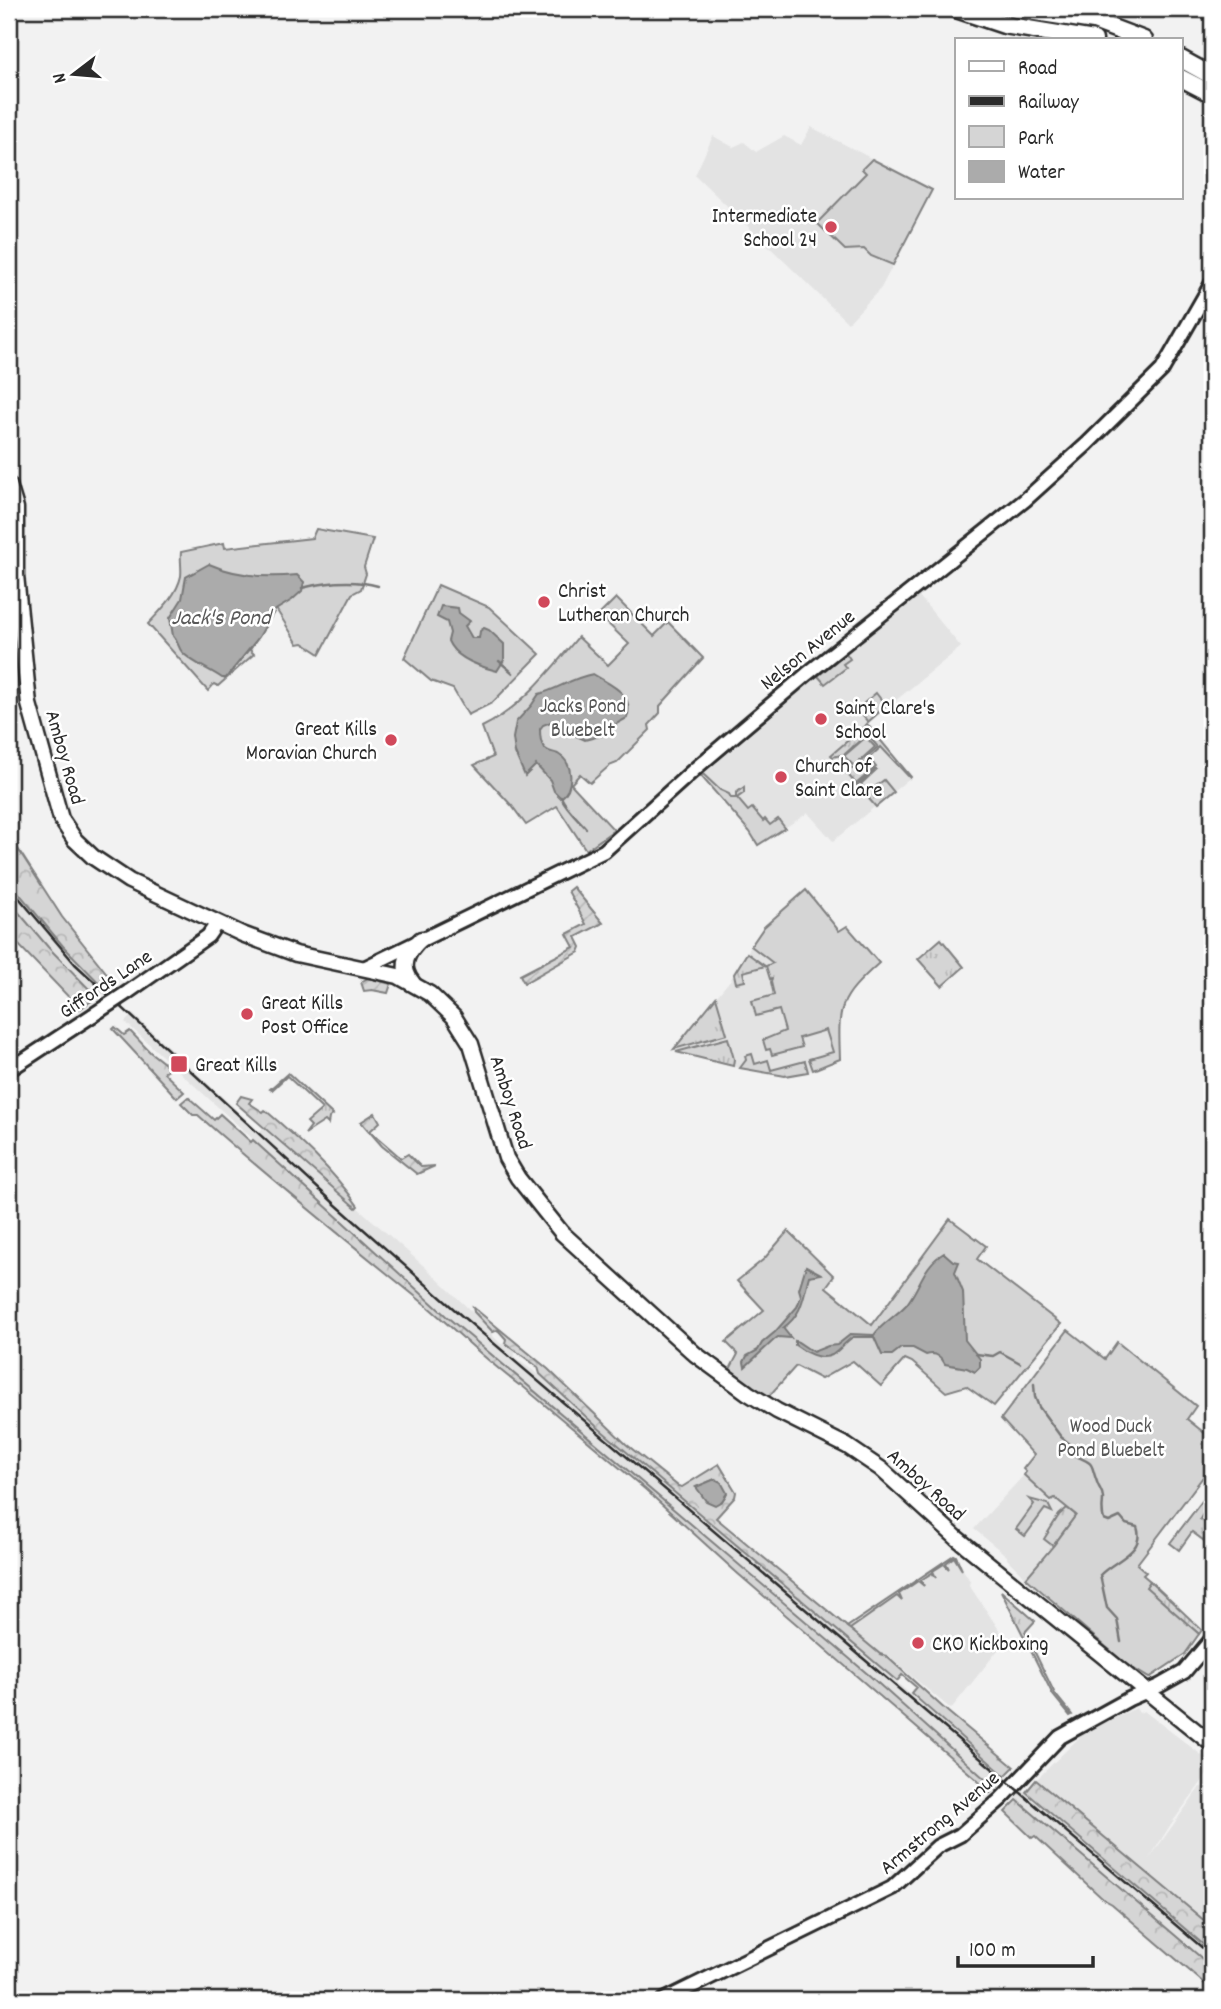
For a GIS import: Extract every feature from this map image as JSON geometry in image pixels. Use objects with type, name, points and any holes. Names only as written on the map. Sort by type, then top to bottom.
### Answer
[{"type":"main road","points":[[956,9],[1004,25],[1082,38]]},
{"type":"main road","points":[[1016,9],[1094,21],[1139,38]]},
{"type":"main road","points":[[1182,61],[1212,76]]},
{"type":"main road","points":[[1182,79],[1212,94]]},
{"type":"main road","name":"Amboy Road","points":[[9,485],[16,509],[16,575],[29,704],[61,819],[75,840],[117,874],[218,923],[296,954],[390,974],[413,983],[443,1005],[471,1044],[506,1158],[517,1178],[562,1233],[702,1360],[777,1411],[846,1446],[881,1469],[958,1539],[1212,1745]]},
{"type":"main road","points":[[413,983],[406,973],[405,962],[409,951],[421,939]]},
{"type":"street","name":"Nelson Avenue","points":[[364,968],[604,851],[807,674],[1025,500],[1087,444],[1163,370],[1212,283]]},
{"type":"street","name":"Giffords Lane","points":[[9,1070],[208,936],[218,923]]},
{"type":"street","name":"Armstrong Avenue","points":[[664,2000],[892,1888],[938,1846],[960,1835],[991,1808],[1060,1737],[1184,1672],[1212,1639]]},
{"type":"shaded area","name":"Intermediate School 24","points":[[811,127],[932,190],[881,288],[848,323],[695,175],[713,136],[733,147],[744,142],[756,152],[784,136],[801,145]]},
{"type":"shaded area","name":"Saint Clare's School","points":[[919,596],[961,647],[867,724],[911,777],[833,841],[808,813],[758,845],[750,832],[701,776],[783,707],[782,705]]},
{"type":"shaded area","points":[[9,880],[63,946],[107,991],[97,997],[48,947],[9,901]]},
{"type":"shaded area","points":[[751,946],[839,1017],[840,1059],[808,1072],[789,1076],[742,1069],[676,1052],[674,1049],[731,979]]},
{"type":"shaded area","points":[[133,1014],[260,1132],[264,1128],[269,1129],[426,1268],[493,1332],[493,1336],[501,1344],[505,1343],[514,1351],[514,1357],[555,1386],[616,1443],[1212,1952],[1212,1967],[1020,1802],[998,1784],[995,1788],[870,1676],[446,1316],[125,1022]]},
{"type":"shaded area","points":[[1024,1475],[1050,1499],[1055,1498],[1076,1515],[1026,1578],[1007,1556],[974,1529]]},
{"type":"shaded area","points":[[954,1555],[970,1581],[969,1585],[1006,1640],[951,1709],[848,1627]]},
{"type":"shaded area","points":[[1136,1708],[1139,1713],[1144,1711],[1212,1763],[1212,1768],[1149,1859],[1200,1787],[1212,1787],[1212,1927],[1036,1780],[1086,1731]]},
{"type":"green space","points":[[872,159],[932,190],[893,265],[871,256],[864,249],[845,250],[817,223],[866,173],[862,169]]},
{"type":"green space","points":[[316,529],[373,539],[364,567],[366,574],[361,589],[352,594],[320,654],[303,643],[298,644],[276,609],[250,650],[254,654],[218,686],[214,684],[208,691],[148,624],[176,590],[181,576],[181,552],[224,543],[225,548],[312,538]]},
{"type":"green space","name":"Jacks Pond Bluebelt","points":[[438,585],[489,607],[540,654],[492,703],[468,715],[453,689],[431,681],[404,658]]},
{"type":"green space","name":"Jacks Pond Bluebelt","points":[[616,598],[654,636],[668,622],[703,658],[660,706],[660,713],[649,725],[650,730],[617,763],[609,766],[590,783],[580,774],[571,784],[614,830],[586,850],[557,806],[526,825],[474,765],[493,757],[482,727],[510,710],[522,699],[578,637],[608,665],[629,644],[599,615]]},
{"type":"green space","points":[[846,653],[850,659],[843,664],[846,668],[825,684],[818,676]]},
{"type":"green space","points":[[876,693],[886,706],[868,722],[857,709]]},
{"type":"green space","points":[[867,724],[910,778],[881,747],[869,758],[876,767],[856,784],[837,762],[843,759],[852,769],[878,747],[867,734],[845,754],[833,757],[831,755]]},
{"type":"green space","points":[[866,737],[875,747],[854,766],[844,756]]},
{"type":"green space","points":[[874,770],[861,784],[867,793],[884,780],[894,792],[876,807],[857,785]]},
{"type":"green space","points":[[703,774],[731,798],[736,798],[736,793],[744,787],[744,793],[737,798],[748,811],[752,808],[770,825],[778,819],[785,828],[758,845],[750,832],[701,776]]},
{"type":"green space","points":[[9,835],[62,917],[116,985],[107,991],[63,946],[12,885],[9,880]]},
{"type":"green space","points":[[573,887],[603,923],[576,937],[581,947],[579,952],[524,983],[520,975],[574,947],[567,934],[586,924],[568,891]]},
{"type":"green space","points":[[806,890],[839,931],[847,926],[879,963],[855,986],[843,1005],[839,1027],[840,1059],[813,1070],[809,1059],[833,1052],[826,1030],[799,1038],[802,1047],[772,1055],[770,1049],[766,1050],[763,1040],[785,1031],[779,1010],[756,1016],[752,1001],[774,995],[772,978],[770,979],[766,966],[773,963],[751,946],[764,927]]},
{"type":"green space","points":[[9,901],[48,947],[97,997],[80,1009],[16,942],[9,947]]},
{"type":"green space","points":[[941,939],[964,967],[942,986],[918,959]]},
{"type":"green space","points":[[747,953],[765,966],[743,972],[745,981],[736,983],[734,974]]},
{"type":"green space","points":[[368,978],[391,984],[388,993],[364,991],[361,982]]},
{"type":"green space","points":[[716,997],[727,1034],[674,1049]]},
{"type":"green space","points":[[115,1027],[124,1035],[130,1031],[169,1067],[164,1073],[184,1092],[177,1098],[113,1029]]},
{"type":"green space","points":[[728,1038],[734,1059],[733,1066],[676,1052]]},
{"type":"green space","points":[[752,1054],[755,1064],[768,1060],[771,1070],[805,1061],[808,1072],[785,1076],[740,1068],[746,1060],[745,1056]]},
{"type":"green space","points":[[288,1073],[333,1115],[328,1124],[325,1121],[305,1134],[311,1126],[307,1122],[322,1109],[287,1076],[270,1089]]},
{"type":"green space","points":[[241,1096],[252,1099],[249,1103],[263,1112],[265,1110],[303,1143],[358,1206],[356,1208],[236,1103]]},
{"type":"green space","points":[[188,1097],[214,1120],[220,1114],[251,1142],[253,1140],[446,1316],[870,1676],[995,1788],[990,1793],[983,1794],[987,1790],[976,1779],[736,1572],[646,1490],[198,1115],[193,1115],[181,1103]]},
{"type":"green space","points":[[375,1113],[380,1122],[370,1131],[401,1158],[408,1154],[421,1167],[435,1166],[417,1174],[382,1146],[361,1122]]},
{"type":"green space","name":"Wood Duck Pond Bluebelt","points":[[950,1219],[986,1246],[977,1259],[1061,1324],[994,1406],[966,1386],[946,1392],[905,1359],[881,1386],[853,1361],[821,1379],[796,1366],[769,1396],[728,1373],[738,1354],[726,1342],[764,1310],[737,1281],[764,1259],[788,1231],[834,1276],[826,1287],[872,1325]]},
{"type":"green space","points":[[473,1307],[548,1369],[626,1444],[678,1486],[682,1487],[719,1464],[736,1492],[735,1497],[716,1518],[880,1654],[886,1656],[1014,1767],[1005,1776],[911,1693],[916,1687],[902,1675],[897,1681],[596,1426],[540,1374],[538,1367],[505,1343],[506,1339],[498,1330],[493,1332],[474,1312]],"holes":[[[715,1479],[726,1495],[722,1501],[696,1487]]]},
{"type":"green space","name":"Wood Duck Pond Bluebelt","points":[[1068,1330],[1105,1359],[1117,1342],[1196,1406],[1187,1419],[1212,1439],[1212,1465],[1137,1564],[1146,1572],[1143,1575],[1150,1581],[1146,1587],[1199,1634],[1185,1654],[1149,1678],[1126,1664],[1026,1578],[1076,1515],[1055,1498],[1051,1500],[1024,1475],[1026,1472],[1023,1469],[1034,1455],[1001,1419]]},
{"type":"green space","points":[[1212,1488],[1212,1499],[1200,1519],[1212,1528],[1212,1535],[1207,1543],[1192,1532],[1179,1550],[1170,1543]]},
{"type":"green space","points":[[1029,1499],[1048,1504],[1052,1512],[1045,1509],[1025,1536],[1016,1529],[1034,1504]]},
{"type":"green space","points":[[1067,1508],[1076,1515],[1053,1546],[1044,1539],[1059,1515]]},
{"type":"green space","points":[[954,1555],[962,1570],[954,1557],[946,1563],[949,1569],[944,1564],[933,1571],[936,1578],[932,1573],[921,1580],[924,1586],[918,1581],[899,1594],[902,1601],[897,1596],[850,1629],[847,1627]]},
{"type":"green space","points":[[1150,1581],[1202,1630],[1199,1634],[1145,1587]]},
{"type":"green space","points":[[1001,1591],[1035,1621],[1025,1632],[1055,1694],[1072,1715],[1070,1716],[1053,1695]]},
{"type":"green space","points":[[1036,1780],[1212,1927],[1212,1952],[1026,1792]]},
{"type":"green space","points":[[1017,1800],[1212,1967],[1212,1990],[1103,1899],[1035,1836],[1032,1838],[1005,1812]]},
{"type":"water","name":"Jack's Pond","points":[[209,564],[252,575],[297,575],[304,582],[302,591],[274,611],[259,637],[226,678],[196,663],[182,652],[173,636],[170,618],[182,599],[186,577]]},
{"type":"water","points":[[441,606],[458,608],[459,613],[470,621],[465,626],[472,638],[479,638],[480,631],[484,628],[504,644],[504,660],[497,671],[469,661],[451,647],[447,622],[437,617]]},
{"type":"water","points":[[593,674],[624,696],[629,709],[627,718],[607,729],[604,735],[585,740],[572,734],[556,720],[543,725],[540,729],[543,746],[563,758],[569,769],[570,782],[561,798],[554,791],[550,780],[536,765],[525,776],[515,753],[513,738],[516,722],[539,694]]},
{"type":"water","points":[[944,1253],[953,1261],[959,1262],[955,1272],[963,1292],[965,1340],[980,1359],[980,1367],[975,1372],[945,1364],[937,1355],[926,1355],[913,1348],[901,1348],[892,1355],[882,1355],[874,1337],[853,1337],[827,1357],[812,1355],[795,1345],[795,1341],[813,1352],[837,1345],[851,1334],[874,1335],[906,1305],[926,1270]]},
{"type":"water","points":[[806,1266],[821,1274],[809,1276],[795,1317],[783,1328],[791,1338],[778,1337],[745,1367],[747,1356],[758,1350],[797,1307]]},
{"type":"water","points":[[715,1479],[721,1482],[727,1493],[722,1501],[715,1505],[706,1501],[696,1487]]},
{"type":"waterway","points":[[302,588],[340,582],[378,586]]},
{"type":"waterway","points":[[499,661],[513,673]]},
{"type":"waterway","points":[[561,797],[586,828]]},
{"type":"waterway","points":[[976,1354],[993,1356],[1000,1352],[1020,1363]]},
{"type":"waterway","points":[[1034,1384],[1039,1407],[1061,1437],[1070,1444],[1074,1455],[1091,1465],[1103,1496],[1104,1520],[1109,1522],[1120,1517],[1126,1524],[1137,1527],[1139,1536],[1133,1549],[1100,1575],[1107,1608],[1117,1619],[1121,1642]]},
{"type":"railway","points":[[9,886],[75,964],[335,1204],[463,1317],[1212,1956]]},
{"type":"place","name":"Intermediate School 24","points":[[831,227]]},
{"type":"place","name":"Christ Lutheran Church","points":[[544,602]]},
{"type":"place","name":"Saint Clare's School","points":[[821,719]]},
{"type":"place","name":"Great Kills Moravian Church","points":[[391,740]]},
{"type":"place","name":"Church of Saint Clare","points":[[781,777]]},
{"type":"place","name":"Great Kills Post Office","points":[[247,1014]]},
{"type":"place","name":"Great Kills","points":[[179,1064]]},
{"type":"place","name":"CKO Kickboxing","points":[[918,1643]]}]
